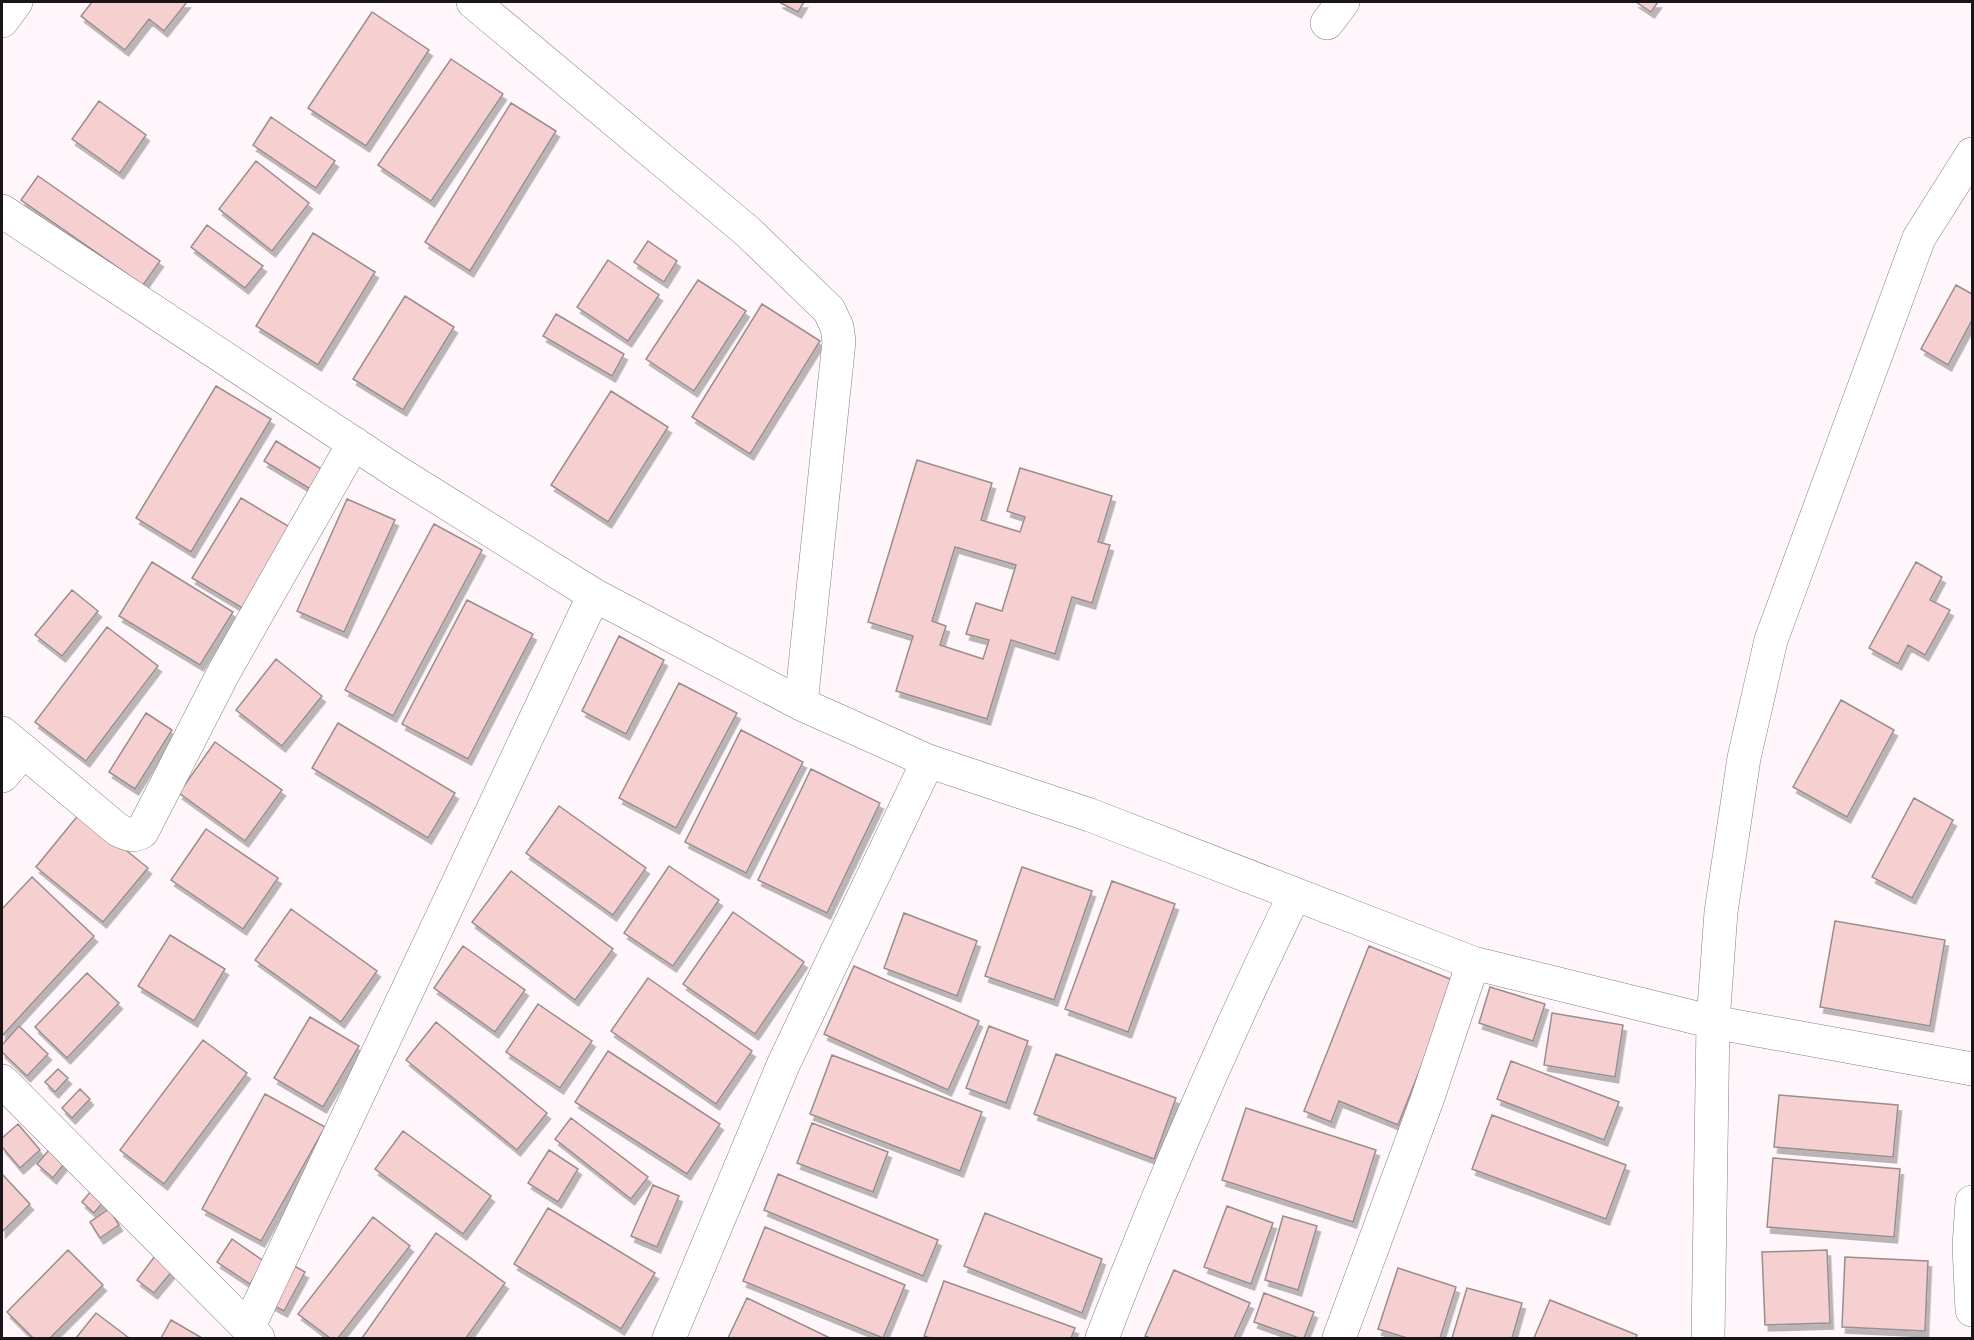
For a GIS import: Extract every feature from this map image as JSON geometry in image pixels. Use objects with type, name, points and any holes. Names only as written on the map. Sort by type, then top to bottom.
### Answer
[{"type":"main road","points":[[2,21],[16,2]]},
{"type":"main road","points":[[473,2],[747,231],[829,310],[837,327],[839,342],[801,705]]},
{"type":"main road","points":[[1708,1338],[1713,1022],[1721,912],[1744,758],[1771,640],[1825,488],[1919,238],[1972,154]]},
{"type":"main road","points":[[2,211],[354,443],[594,595],[801,705],[928,761],[1090,815],[1473,963],[1713,1022],[1972,1069]]},
{"type":"main road","points":[[2,776],[13,742],[118,830],[133,835],[142,832],[224,672],[354,443]]},
{"type":"main road","points":[[2,1080],[253,1333],[594,595]]},
{"type":"main road","points":[[669,1338],[784,1063],[928,761]]},
{"type":"main road","points":[[1102,1338],[1238,1012],[1294,894]]},
{"type":"main road","points":[[1339,1338],[1427,1100],[1473,963]]},
{"type":"main road","points":[[1972,1202],[1969,1246],[1972,1310]]},
{"type":"building","points":[[92,2],[187,2],[164,31],[149,19],[125,50],[81,16]]},
{"type":"building","points":[[779,2],[804,2],[798,12]]},
{"type":"building","points":[[1636,2],[1658,2],[1651,12]]},
{"type":"building","points":[[372,12],[429,50],[366,146],[308,108]]},
{"type":"building","points":[[451,59],[503,94],[431,201],[378,165]]},
{"type":"building","points":[[99,101],[146,135],[120,173],[72,139]]},
{"type":"building","points":[[511,103],[556,131],[470,271],[425,242]]},
{"type":"building","points":[[271,117],[335,161],[316,188],[253,145]]},
{"type":"building","points":[[256,161],[309,203],[272,251],[219,209]]},
{"type":"building","points":[[38,176],[160,261],[143,285],[21,200]]},
{"type":"building","points":[[207,225],[263,266],[245,288],[191,247]]},
{"type":"building","points":[[313,233],[375,272],[318,365],[256,326]]},
{"type":"building","points":[[648,241],[677,261],[664,282],[634,262]]},
{"type":"building","points":[[608,260],[659,295],[628,341],[577,307]]},
{"type":"building","points":[[698,280],[746,311],[694,391],[646,359]]},
{"type":"building","points":[[1956,285],[1972,294],[1972,320],[1948,365],[1921,349]]},
{"type":"building","points":[[405,296],[454,327],[403,410],[353,379]]},
{"type":"building","points":[[762,304],[820,341],[750,454],[692,417]]},
{"type":"building","points":[[556,314],[624,354],[612,376],[543,336]]},
{"type":"building","points":[[216,386],[271,419],[191,552],[136,518]]},
{"type":"building","points":[[611,391],[668,427],[608,522],[551,485]]},
{"type":"building","points":[[276,441],[323,470],[312,490],[264,461]]},
{"type":"building","points":[[917,460],[992,483],[981,520],[1020,532],[1025,517],[1007,511],[1020,468],[1112,496],[1098,542],[1110,545],[1092,603],[1072,597],[1055,654],[1011,640],[987,719],[896,691],[913,636],[868,622]],"holes":[[[955,547],[1016,565],[1002,611],[976,603],[966,634],[989,640],[983,659],[940,645],[946,626],[932,621]]]},
{"type":"building","points":[[241,498],[293,529],[244,609],[192,578]]},
{"type":"building","points":[[347,499],[395,520],[344,632],[297,611]]},
{"type":"building","points":[[434,524],[482,550],[393,716],[345,690]]},
{"type":"building","points":[[152,562],[233,612],[200,665],[119,616]]},
{"type":"building","points":[[1916,562],[1942,577],[1930,600],[1950,610],[1925,655],[1908,645],[1898,664],[1869,648]]},
{"type":"building","points":[[72,590],[98,611],[62,656],[35,635]]},
{"type":"building","points":[[467,600],[533,634],[468,759],[402,724]]},
{"type":"building","points":[[107,627],[158,666],[86,761],[35,722]]},
{"type":"building","points":[[619,636],[664,660],[626,734],[582,711]]},
{"type":"building","points":[[276,659],[322,696],[282,746],[236,710]]},
{"type":"building","points":[[679,683],[737,713],[676,828],[619,798]]},
{"type":"building","points":[[1841,700],[1894,730],[1847,817],[1793,787]]},
{"type":"building","points":[[146,713],[172,730],[135,789],[109,772]]},
{"type":"building","points":[[338,723],[455,793],[428,838],[312,768]]},
{"type":"building","points":[[741,730],[803,762],[746,873],[685,842]]},
{"type":"building","points":[[215,742],[282,790],[245,841],[179,793]]},
{"type":"building","points":[[811,769],[880,803],[827,913],[758,880]]},
{"type":"building","points":[[1914,798],[1953,820],[1912,898],[1872,877]]},
{"type":"building","points":[[559,806],[646,868],[613,915],[526,853]]},
{"type":"building","points":[[80,813],[148,868],[103,922],[36,867]]},
{"type":"building","points":[[206,829],[278,878],[243,929],[171,880]]},
{"type":"building","points":[[669,866],[719,900],[673,966],[624,933]]},
{"type":"building","points":[[1022,867],[1092,891],[1054,1000],[985,976]]},
{"type":"building","points":[[511,871],[613,949],[575,1000],[472,922]]},
{"type":"building","points":[[32,877],[94,936],[2,1036],[2,909]]},
{"type":"building","points":[[1112,881],[1175,904],[1128,1032],[1065,1009]]},
{"type":"building","points":[[291,909],[377,971],[341,1022],[255,960]]},
{"type":"building","points":[[733,912],[804,962],[755,1034],[683,984]]},
{"type":"building","points":[[904,913],[977,941],[957,996],[884,968]]},
{"type":"building","points":[[1835,921],[1945,940],[1930,1026],[1820,1007]]},
{"type":"building","points":[[170,935],[225,969],[194,1021],[138,986]]},
{"type":"building","points":[[463,946],[525,990],[495,1032],[434,988]]},
{"type":"building","points":[[1369,946],[1455,981],[1398,1125],[1339,1101],[1331,1122],[1304,1111]]},
{"type":"building","points":[[854,966],[979,1021],[948,1090],[824,1034]]},
{"type":"building","points":[[87,973],[119,1003],[67,1058],[35,1027]]},
{"type":"building","points":[[648,978],[752,1051],[716,1104],[611,1031]]},
{"type":"building","points":[[1490,987],[1545,1004],[1533,1041],[1479,1023]]},
{"type":"building","points":[[538,1004],[592,1041],[560,1088],[506,1052]]},
{"type":"building","points":[[1552,1013],[1623,1025],[1615,1077],[1544,1065]]},
{"type":"building","points":[[310,1017],[359,1046],[323,1107],[274,1078]]},
{"type":"building","points":[[436,1022],[547,1113],[517,1150],[406,1060]]},
{"type":"building","points":[[19,1026],[48,1054],[27,1076],[2,1052],[2,1045]]},
{"type":"building","points":[[989,1026],[1028,1041],[1006,1103],[966,1088]]},
{"type":"building","points":[[203,1040],[247,1073],[164,1184],[120,1150]]},
{"type":"building","points":[[608,1051],[720,1124],[687,1174],[575,1102]]},
{"type":"building","points":[[1056,1054],[1176,1098],[1154,1159],[1034,1114]]},
{"type":"building","points":[[832,1055],[982,1112],[960,1171],[810,1114]]},
{"type":"building","points":[[1511,1061],[1619,1102],[1604,1140],[1497,1099]]},
{"type":"building","points":[[58,1069],[68,1078],[55,1092],[45,1082]]},
{"type":"building","points":[[80,1089],[90,1099],[72,1118],[62,1108]]},
{"type":"building","points":[[265,1094],[325,1127],[261,1241],[202,1209]]},
{"type":"building","points":[[1779,1095],[1898,1105],[1893,1157],[1774,1147]]},
{"type":"building","points":[[1246,1108],[1376,1150],[1353,1222],[1222,1180]]},
{"type":"building","points":[[1492,1115],[1626,1165],[1606,1219],[1472,1169]]},
{"type":"building","points":[[571,1118],[648,1177],[631,1199],[555,1139]]},
{"type":"building","points":[[812,1123],[888,1152],[873,1192],[797,1163]]},
{"type":"building","points":[[18,1124],[40,1150],[20,1168],[2,1147],[2,1138]]},
{"type":"building","points":[[403,1131],[491,1196],[463,1234],[375,1169]]},
{"type":"building","points":[[49,1150],[64,1164],[53,1178],[37,1164]]},
{"type":"building","points":[[549,1150],[578,1169],[558,1202],[528,1183]]},
{"type":"building","points":[[1773,1158],[1900,1169],[1894,1237],[1767,1227]]},
{"type":"building","points":[[2,1174],[30,1204],[2,1232]]},
{"type":"building","points":[[778,1174],[938,1240],[923,1276],[764,1210]]},
{"type":"building","points":[[653,1185],[679,1196],[657,1247],[631,1236]]},
{"type":"building","points":[[91,1191],[103,1202],[94,1213],[82,1202]]},
{"type":"building","points":[[1227,1206],[1273,1223],[1251,1284],[1204,1267]]},
{"type":"building","points":[[548,1208],[655,1273],[621,1329],[514,1264]]},
{"type":"building","points":[[109,1209],[119,1225],[100,1238],[90,1222]]},
{"type":"building","points":[[985,1213],[1102,1259],[1082,1313],[964,1266]]},
{"type":"building","points":[[1283,1216],[1317,1226],[1298,1290],[1265,1280]]},
{"type":"building","points":[[373,1217],[410,1246],[338,1338],[330,1338],[298,1314]]},
{"type":"building","points":[[765,1227],[905,1285],[883,1338],[743,1281]]},
{"type":"building","points":[[436,1233],[505,1283],[466,1338],[362,1338]]},
{"type":"building","points":[[232,1239],[265,1262],[250,1284],[217,1262]]},
{"type":"building","points":[[68,1250],[103,1285],[50,1338],[33,1338],[7,1312]]},
{"type":"building","points":[[1827,1250],[1830,1323],[1765,1325],[1762,1252]]},
{"type":"building","points":[[155,1256],[173,1270],[154,1293],[137,1280]]},
{"type":"building","points":[[1845,1257],[1928,1261],[1925,1331],[1842,1327]]},
{"type":"building","points":[[284,1260],[305,1272],[284,1311],[263,1300]]},
{"type":"building","points":[[1398,1268],[1456,1287],[1440,1338],[1407,1338],[1378,1329]]},
{"type":"building","points":[[1174,1270],[1250,1303],[1234,1338],[1150,1338],[1145,1336]]},
{"type":"building","points":[[944,1281],[1075,1328],[1071,1338],[930,1338],[924,1336]]},
{"type":"building","points":[[1467,1288],[1522,1303],[1512,1338],[1452,1338]]},
{"type":"building","points":[[1264,1293],[1314,1312],[1304,1338],[1254,1322]]},
{"type":"building","points":[[747,1298],[830,1338],[728,1338]]},
{"type":"building","points":[[1550,1300],[1637,1335],[1636,1338],[1534,1338]]},
{"type":"building","points":[[96,1313],[129,1338],[76,1338]]},
{"type":"building","points":[[171,1320],[202,1338],[161,1338]]}]
